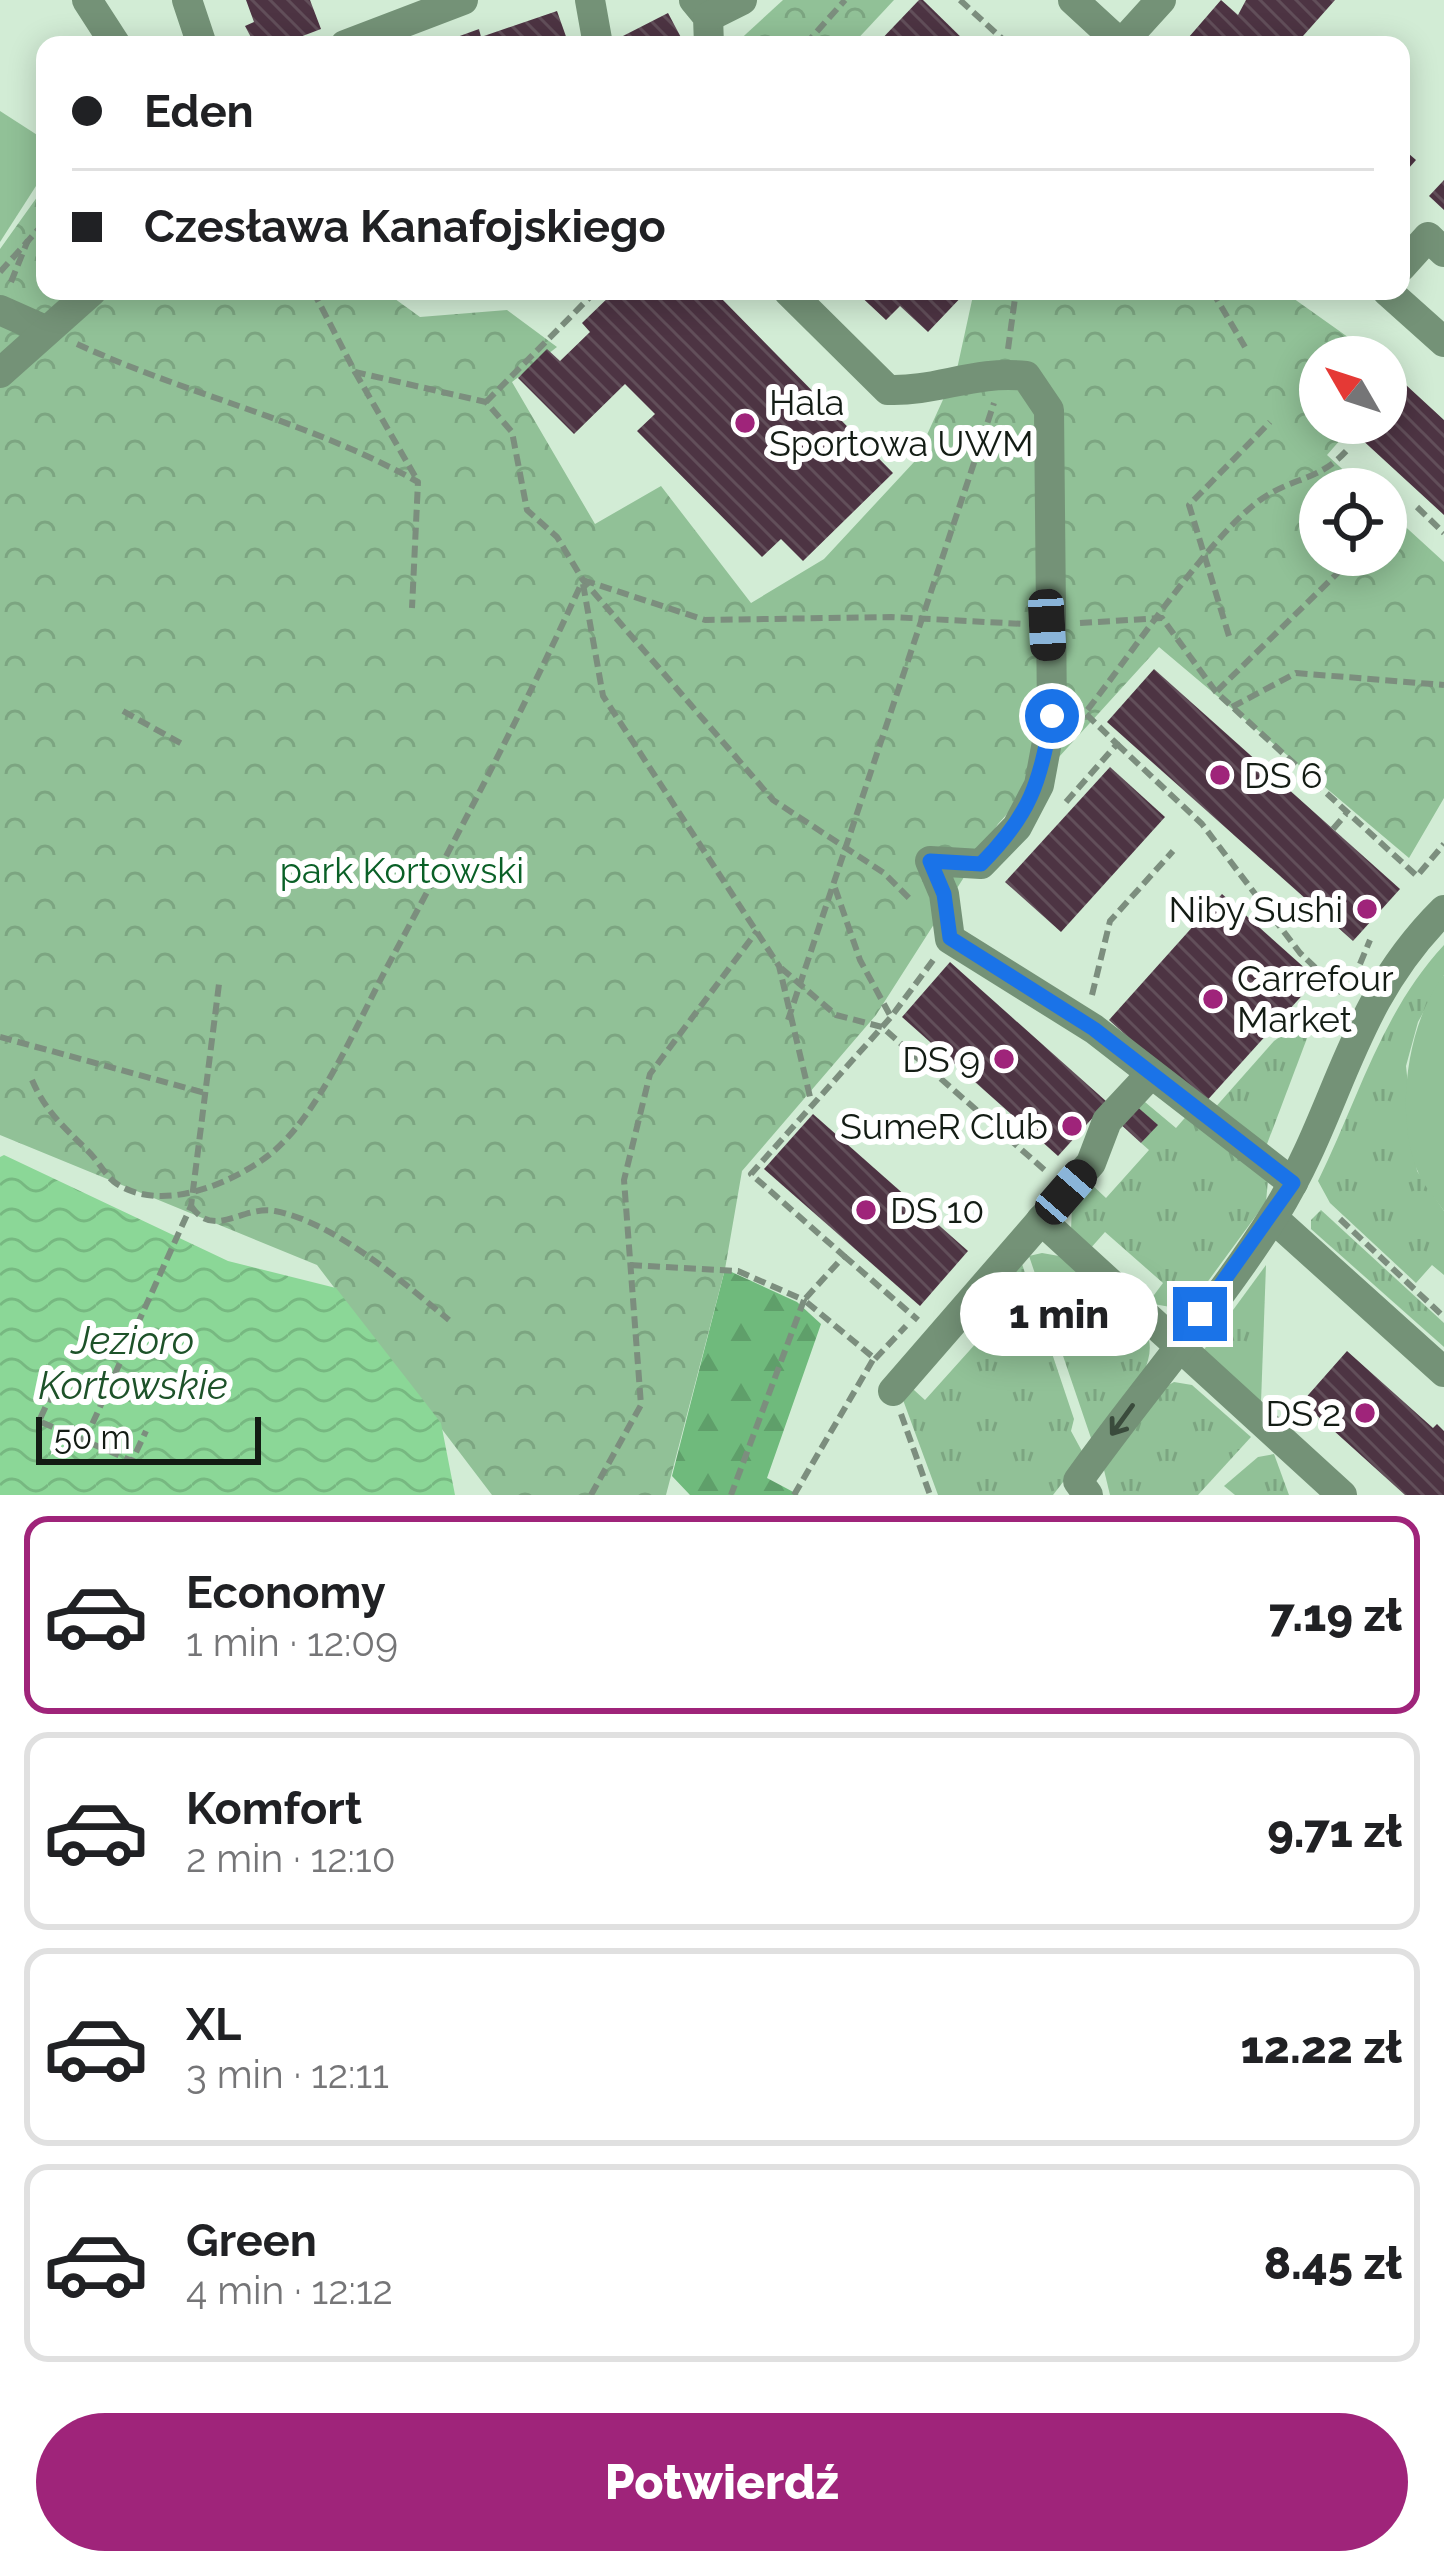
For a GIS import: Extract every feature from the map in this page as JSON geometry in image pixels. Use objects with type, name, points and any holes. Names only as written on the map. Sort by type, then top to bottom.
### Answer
[{"type":"street","points":[[87,0],[110,36]]},
{"type":"street","points":[[187,0],[199,36]]},
{"type":"street","points":[[368,36],[463,0]]},
{"type":"street","points":[[590,0],[596,36]]},
{"type":"street","points":[[704,20],[742,0]]},
{"type":"street","points":[[1073,0],[1112,36]]},
{"type":"street","points":[[1130,36],[1161,0]]},
{"type":"street","points":[[1410,257],[1428,237],[1444,252]]},
{"type":"street","points":[[0,373],[81,300]]},
{"type":"street","points":[[797,300],[888,390],[917,392],[942,379],[1026,376],[1049,410],[1047,625],[1052,716],[1039,785],[1017,827],[981,864],[930,861],[944,894],[950,938],[1094,1029],[1293,1183]]},
{"type":"street","points":[[1398,300],[1444,342]]},
{"type":"street","points":[[4,301],[45,330]]},
{"type":"street","points":[[1088,1495],[1078,1481],[1273,1218],[1293,1183],[1361,1022],[1401,958],[1444,910]]},
{"type":"street","points":[[893,1391],[1091,1163],[1107,1121],[1149,1076]]},
{"type":"street","points":[[1273,1218],[1444,1372]]},
{"type":"street","points":[[1041,1220],[1342,1495]]},
{"type":"path","points":[[813,36],[844,0]]},
{"type":"path","points":[[960,0],[999,36]]},
{"type":"path","points":[[0,272],[36,232]]},
{"type":"path","points":[[4,301],[28,240]]},
{"type":"path","points":[[319,300],[418,482],[412,608]]},
{"type":"path","points":[[486,403],[587,300]]},
{"type":"path","points":[[788,1019],[1004,374],[1015,300]]},
{"type":"path","points":[[1217,300],[1245,347]]},
{"type":"path","points":[[45,330],[143,374],[351,445],[418,482]]},
{"type":"path","points":[[355,372],[486,403],[512,432],[527,510],[556,537],[583,580],[772,800],[884,874],[950,938],[891,1017],[751,1174],[915,1317]]},
{"type":"path","points":[[1229,636],[1189,506],[1270,422]]},
{"type":"path","points":[[1346,997],[1300,953],[1202,824],[1085,713],[1204,562],[1263,498],[1329,471],[1349,448]]},
{"type":"path","points":[[1417,507],[1444,532]]},
{"type":"path","points":[[1216,692],[1335,576]]},
{"type":"path","points":[[583,580],[706,620],[921,618],[1047,625],[1162,618]]},
{"type":"path","points":[[583,580],[603,696],[778,965],[836,1015],[882,1027],[1048,1173]]},
{"type":"path","points":[[32,1080],[45,1109],[115,1183],[140,1194],[194,1195],[269,1154],[307,1112],[525,708],[583,580]]},
{"type":"path","points":[[1162,618],[1216,692],[1418,876],[1444,844]]},
{"type":"path","points":[[1232,707],[1296,673],[1444,685]]},
{"type":"path","points":[[123,711],[184,745]]},
{"type":"path","points":[[1053,816],[1117,744]]},
{"type":"path","points":[[1333,829],[1348,812]]},
{"type":"path","points":[[1094,1029],[1092,980],[1110,921],[1173,851]]},
{"type":"path","points":[[834,885],[860,960],[891,1017]]},
{"type":"path","points":[[591,1495],[641,1405],[624,1180],[650,1074],[757,931]]},
{"type":"path","points":[[778,965],[811,1103]]},
{"type":"path","points":[[85,1440],[191,1206],[219,984]]},
{"type":"path","points":[[0,1037],[206,1094]]},
{"type":"path","points":[[191,1206],[200,1220],[212,1224],[257,1210],[278,1211],[319,1229],[388,1270],[449,1320]]},
{"type":"path","points":[[1340,1219],[1444,1317]]},
{"type":"path","points":[[731,1495],[804,1300],[844,1256]]},
{"type":"path","points":[[630,1265],[738,1271],[804,1300],[874,1358],[794,1495]]},
{"type":"path","points":[[53,1391],[39,1421],[132,1461],[146,1431]]},
{"type":"green space","points":[[783,0],[894,0],[860,36],[744,36]]},
{"type":"green space","points":[[0,111],[36,134],[36,186],[0,242]]},
{"type":"green space","name":"park Kortowski","points":[[36,199],[36,300],[396,300],[420,317],[507,310],[557,347],[512,382],[595,524],[661,486],[751,603],[824,559],[915,461],[957,369],[972,300],[1296,300],[1346,336],[1299,336],[1299,444],[1337,444],[1327,455],[1341,468],[1299,468],[1299,576],[1407,576],[1407,528],[1444,562],[1444,798],[1409,858],[1159,647],[998,824],[876,1015],[742,1171],[725,1269],[666,1495],[492,1495],[317,1265],[0,1135],[0,249]]},
{"type":"green space","points":[[1444,945],[1444,975],[1418,1022],[1406,1066],[1417,1171],[1444,1211],[1444,1275],[1432,1265],[1416,1283],[1330,1203],[1318,1181],[1387,1028]]},
{"type":"green space","points":[[1444,975],[1444,1211],[1418,1172],[1406,1097],[1413,1043]]},
{"type":"green space","points":[[1298,1024],[1309,1033],[1264,1152],[1213,1110],[1274,1041]]},
{"type":"green space","points":[[1139,1097],[1176,1128],[1190,1112],[1268,1180],[1266,1202],[1187,1310],[1148,1303],[1163,1283],[1105,1232],[1089,1250],[1071,1231],[1072,1204],[1090,1183],[1106,1198],[1149,1150],[1141,1143],[1157,1125],[1133,1103]]},
{"type":"green space","points":[[1321,1210],[1444,1323],[1444,1347],[1311,1229],[1311,1220]]},
{"type":"green space","points":[[1029,1256],[1059,1256],[1147,1333],[1150,1347],[1142,1376],[1092,1441]]},
{"type":"green space","points":[[1021,1261],[1074,1419],[1071,1431],[1084,1455],[1053,1495],[938,1495],[892,1370],[925,1400],[1023,1291],[1006,1277]]},
{"type":"green space","points":[[1266,1265],[1261,1403],[1203,1351]]},
{"type":"green space","points":[[725,1269],[797,1302],[821,1324],[767,1478],[799,1495],[690,1495],[672,1476]]},
{"type":"green space","points":[[1174,1382],[1192,1385],[1251,1437],[1198,1495],[1110,1495],[1104,1470],[1161,1389]]},
{"type":"green space","points":[[1274,1454],[1289,1495],[1235,1495],[1224,1486],[1258,1457]]},
{"type":"water","name":"Jezioro Kortowskie","points":[[0,1157],[228,1261],[336,1288],[441,1423],[455,1495],[0,1495]]},
{"type":"building","points":[[246,0],[310,0],[321,29],[303,36],[250,36],[245,26],[254,22]]},
{"type":"building","points":[[923,0],[960,36],[885,36]]},
{"type":"building","points":[[1221,0],[1238,15],[1246,0],[1335,0],[1303,36],[1190,36]]},
{"type":"building","points":[[557,11],[566,36],[484,36]]},
{"type":"building","points":[[668,13],[680,36],[623,36]]},
{"type":"building","points":[[1444,180],[1444,210],[1429,196]]},
{"type":"building","name":"Hala Sportowa UWM","points":[[606,300],[723,300],[893,473],[803,561],[781,539],[762,557],[637,431],[655,414],[625,384],[574,434],[518,378],[547,349],[560,361],[590,332],[582,323]]},
{"type":"building","points":[[865,300],[958,300],[928,332],[900,306],[886,320]]},
{"type":"building","points":[[1407,386],[1444,420],[1444,515],[1407,481],[1407,468],[1393,468],[1367,444],[1407,444]]},
{"type":"building","name":"DS 6","points":[[1154,669],[1400,889],[1353,941],[1107,722]]},
{"type":"building","points":[[1110,767],[1165,817],[1061,932],[1005,882]]},
{"type":"building","name":"Carrefour Market","points":[[1222,894],[1317,979],[1203,1105],[1109,1020]]},
{"type":"building","name":"DS 9","points":[[950,962],[1107,1102],[1058,1156],[902,1017]]},
{"type":"building","points":[[1133,1103],[1158,1125],[1141,1143],[1117,1121]]},
{"type":"building","name":"DS 10","points":[[813,1114],[968,1251],[920,1306],[764,1169]]},
{"type":"building","name":"DS 2","points":[[1347,1351],[1433,1428],[1437,1424],[1444,1431],[1444,1495],[1405,1495],[1302,1402]]},
{"type":"place","name":"Hala Sportowa UWM","points":[[745,423]]},
{"type":"place","name":"DS 6","points":[[1220,775]]},
{"type":"place","name":"Niby Sushi","points":[[1367,909]]},
{"type":"place","name":"Carrefour Market","points":[[1213,999]]},
{"type":"place","name":"DS 9","points":[[1004,1059]]},
{"type":"place","name":"SumeR Club","points":[[1072,1126]]},
{"type":"place","name":"DS 10","points":[[866,1210]]},
{"type":"place","name":"DS 2","points":[[1365,1413]]},
{"type":"route","points":[[1052,716],[1039,785],[1017,827],[981,864],[930,861],[944,894],[950,938],[1094,1029],[1293,1183],[1273,1218],[1200,1314]]}]
